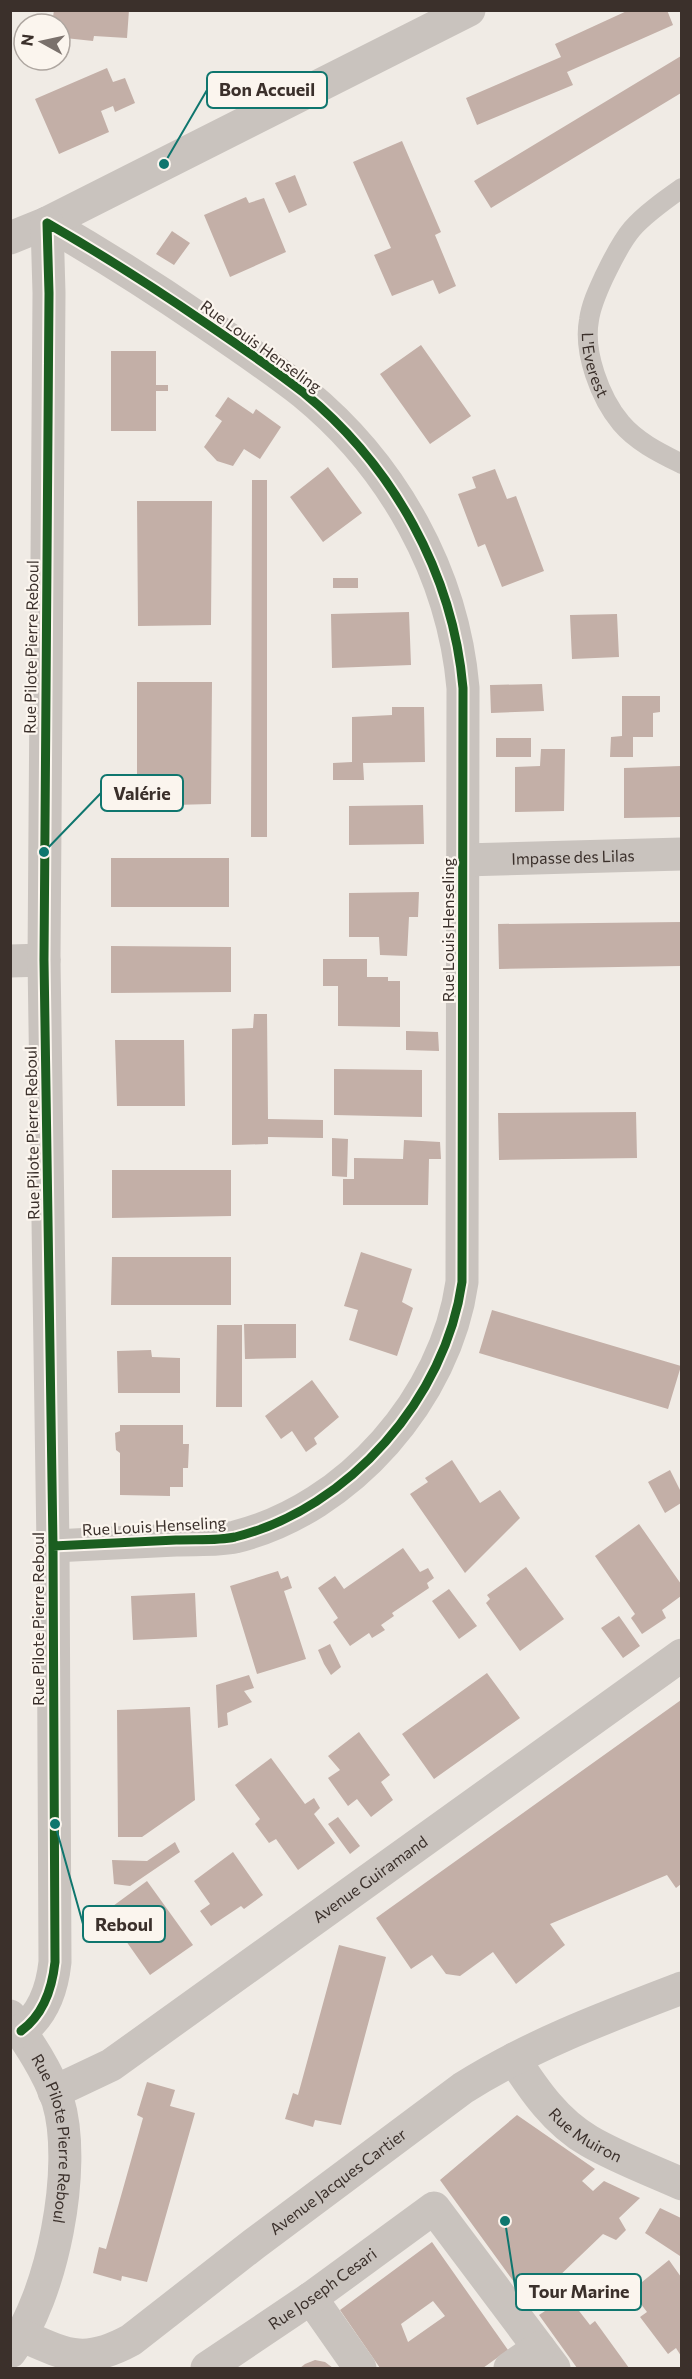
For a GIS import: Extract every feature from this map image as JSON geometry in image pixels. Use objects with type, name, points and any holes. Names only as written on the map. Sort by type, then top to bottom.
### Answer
[{"type":"street","points":[[10,238],[47,223],[469,10]]},
{"type":"street","name":"Rue Louis Henseling","points":[[47,223],[118,264],[251,354],[304,394],[354,441],[390,488],[416,530],[431,561],[448,608],[461,658],[463,688],[462,1282],[455,1318],[446,1343],[418,1396],[388,1440],[369,1459],[311,1503],[287,1518],[233,1537],[53,1546]]},
{"type":"street","name":"Rue Pilote Pierre Reboul","points":[[17,2344],[43,2287],[54,2252],[60,2216],[64,2160],[58,2101],[44,2069],[16,2024],[33,2023],[41,2012],[53,1979],[55,1962],[53,1546],[44,960],[49,293],[47,223]]},
{"type":"street","name":"Impasse des Lilas","points":[[463,860],[681,854]]},
{"type":"street","points":[[10,961],[44,960]]},
{"type":"street","name":"Avenue Guiramand","points":[[54,2091],[111,2065],[681,1655]]},
{"type":"street","name":"Avenue Jacques Cartier","points":[[17,2344],[81,2356],[100,2355],[115,2349],[131,2340],[254,2244],[463,2088],[549,2041],[681,1988]]},
{"type":"street","name":"Rue Muiron","points":[[514,2059],[537,2094],[562,2120],[588,2140],[681,2184]]},
{"type":"street","name":"Rue Joseph Cesari","points":[[207,2368],[311,2298],[434,2208],[547,2358]]},
{"type":"street","points":[[311,2298],[360,2368]]},
{"type":"street","points":[[510,2368],[547,2358]]},
{"type":"lane","name":"L'Everest","points":[[681,188],[632,229],[620,245],[597,293],[589,318],[587,336],[588,354],[596,376],[621,422],[641,441],[681,464]]},
{"type":"building","points":[[54,10],[129,10],[127,38],[94,36],[93,41],[72,39],[72,12],[54,12]]},
{"type":"building","points":[[629,10],[667,10],[673,25],[567,72],[573,85],[477,125],[466,98],[561,57],[555,44]]},
{"type":"building","points":[[681,56],[681,93],[491,208],[474,181]]},
{"type":"building","points":[[107,68],[113,82],[125,78],[135,103],[115,112],[113,106],[101,111],[109,132],[59,154],[35,99]]},
{"type":"building","points":[[402,141],[441,232],[435,235],[456,286],[439,294],[433,280],[392,296],[374,255],[391,248],[353,162]]},
{"type":"building","points":[[295,175],[307,205],[289,213],[275,183]]},
{"type":"building","points":[[246,197],[249,203],[264,198],[286,252],[230,277],[204,215]]},
{"type":"building","points":[[172,231],[190,243],[174,265],[156,254]]},
{"type":"building","points":[[421,345],[471,416],[430,444],[380,374]]},
{"type":"building","points":[[111,351],[156,351],[156,385],[168,385],[168,391],[156,391],[156,431],[111,431]]},
{"type":"building","points":[[228,397],[253,414],[256,409],[281,427],[260,459],[244,449],[233,466],[217,461],[204,447],[222,421],[215,416]]},
{"type":"building","points":[[328,467],[362,513],[323,542],[290,497]]},
{"type":"building","points":[[495,469],[507,499],[516,496],[544,571],[502,587],[485,544],[478,547],[458,494],[476,488],[472,477]]},
{"type":"building","points":[[252,480],[267,480],[267,837],[251,837]]},
{"type":"building","points":[[137,501],[212,501],[211,625],[138,626]]},
{"type":"building","points":[[333,578],[358,578],[358,588],[333,588]]},
{"type":"building","points":[[409,612],[411,665],[332,668],[331,614]]},
{"type":"building","points":[[617,614],[619,657],[572,659],[570,615]]},
{"type":"building","points":[[137,682],[212,682],[211,804],[137,806]]},
{"type":"building","points":[[542,684],[544,711],[491,713],[490,685]]},
{"type":"building","points":[[622,696],[660,696],[660,712],[653,713],[653,737],[633,737],[633,757],[610,757],[611,737],[622,736]]},
{"type":"building","points":[[392,707],[424,707],[425,762],[363,763],[364,780],[333,780],[333,763],[352,762],[352,717],[392,715]]},
{"type":"building","points":[[496,738],[531,738],[531,757],[496,757]]},
{"type":"building","points":[[541,749],[565,749],[564,811],[515,812],[515,767],[540,766]]},
{"type":"building","points":[[681,766],[681,817],[624,818],[624,768]]},
{"type":"building","points":[[423,805],[424,844],[349,845],[349,806]]},
{"type":"building","points":[[111,858],[229,858],[229,907],[111,907]]},
{"type":"building","points":[[419,892],[418,917],[409,917],[407,956],[380,955],[379,937],[349,937],[349,893]]},
{"type":"building","points":[[681,922],[681,966],[499,969],[498,924]]},
{"type":"building","points":[[111,946],[231,947],[231,992],[111,993]]},
{"type":"building","points":[[323,959],[367,959],[367,977],[388,977],[388,981],[400,981],[400,1027],[338,1026],[338,986],[323,986]]},
{"type":"building","points":[[254,1014],[267,1014],[268,1119],[323,1120],[323,1138],[268,1137],[268,1144],[232,1145],[232,1029],[253,1028]]},
{"type":"building","points":[[406,1031],[438,1032],[439,1051],[406,1050]]},
{"type":"building","points":[[115,1040],[184,1040],[185,1106],[117,1106]]},
{"type":"building","points":[[334,1069],[422,1070],[422,1117],[334,1115]]},
{"type":"building","points":[[636,1112],[637,1158],[499,1160],[498,1113]]},
{"type":"building","points":[[332,1138],[348,1139],[347,1177],[332,1176]]},
{"type":"building","points":[[404,1140],[440,1142],[441,1159],[429,1159],[428,1205],[343,1205],[343,1179],[354,1179],[354,1158],[403,1159]]},
{"type":"building","points":[[112,1170],[231,1170],[231,1216],[112,1218]]},
{"type":"building","points":[[361,1252],[412,1269],[402,1302],[413,1308],[397,1356],[349,1340],[358,1310],[344,1306]]},
{"type":"building","points":[[112,1257],[231,1257],[231,1305],[111,1305]]},
{"type":"building","points":[[492,1310],[681,1366],[668,1409],[479,1353]]},
{"type":"building","points":[[244,1324],[296,1324],[296,1358],[245,1359]]},
{"type":"building","points":[[217,1325],[242,1325],[242,1407],[216,1407]]},
{"type":"building","points":[[151,1350],[152,1357],[180,1358],[180,1393],[118,1393],[117,1351]]},
{"type":"building","points":[[312,1380],[339,1417],[314,1438],[317,1444],[306,1452],[292,1431],[281,1439],[265,1416]]},
{"type":"building","points":[[120,1425],[183,1425],[183,1444],[189,1444],[188,1468],[183,1468],[183,1487],[170,1487],[170,1496],[120,1495],[120,1453],[116,1450],[115,1433],[120,1431]]},
{"type":"building","points":[[452,1460],[480,1503],[500,1490],[520,1518],[465,1573],[410,1494],[428,1482],[425,1478]]},
{"type":"building","points":[[670,1470],[681,1492],[681,1503],[665,1513],[648,1482]]},
{"type":"building","points":[[639,1524],[681,1584],[681,1596],[662,1610],[666,1618],[642,1634],[631,1618],[635,1614],[595,1556]]},
{"type":"building","points":[[403,1548],[420,1572],[428,1568],[434,1578],[427,1583],[429,1588],[392,1613],[394,1616],[381,1625],[385,1630],[372,1638],[369,1633],[350,1646],[333,1622],[338,1618],[318,1588],[335,1576],[344,1589]]},
{"type":"building","points":[[526,1567],[564,1619],[520,1651],[486,1603],[490,1599],[487,1595]]},
{"type":"building","points":[[278,1571],[281,1579],[288,1576],[292,1588],[284,1591],[306,1659],[257,1674],[230,1586]]},
{"type":"building","points":[[449,1589],[477,1626],[459,1639],[432,1601]]},
{"type":"building","points":[[195,1593],[197,1637],[133,1640],[131,1596]]},
{"type":"building","points":[[619,1616],[640,1646],[623,1658],[601,1628]]},
{"type":"building","points":[[330,1644],[341,1667],[331,1675],[318,1650]]},
{"type":"building","points":[[487,1673],[520,1718],[434,1779],[402,1734]]},
{"type":"building","points":[[249,1675],[254,1688],[244,1691],[252,1702],[227,1713],[228,1725],[218,1728],[216,1685]]},
{"type":"building","points":[[681,1700],[681,1884],[676,1888],[667,1875],[550,1924],[565,1945],[516,1984],[493,1952],[460,1976],[446,1974],[432,1955],[411,1969],[376,1918]]},
{"type":"building","points":[[190,1707],[195,1800],[142,1837],[118,1837],[117,1710]]},
{"type":"building","points":[[359,1732],[390,1775],[381,1782],[393,1800],[371,1817],[357,1799],[348,1806],[328,1778],[340,1770],[328,1756]]},
{"type":"building","points":[[271,1758],[305,1804],[314,1798],[320,1808],[314,1814],[335,1843],[298,1870],[276,1839],[269,1843],[255,1824],[260,1819],[235,1785]]},
{"type":"building","points":[[338,1817],[360,1846],[350,1854],[328,1824]]},
{"type":"building","points":[[175,1842],[180,1852],[130,1886],[114,1884],[112,1860],[147,1861]]},
{"type":"building","points":[[233,1852],[263,1895],[244,1909],[241,1906],[211,1926],[200,1911],[210,1904],[194,1881]]},
{"type":"building","points":[[147,1881],[193,1945],[150,1975],[114,1924],[122,1918],[113,1906]]},
{"type":"building","points":[[339,1945],[386,1957],[341,2125],[315,2120],[313,2127],[285,2119],[293,2093],[298,2095]]},
{"type":"building","points":[[147,2082],[175,2090],[170,2106],[195,2113],[147,2282],[122,2276],[121,2281],[93,2273],[99,2247],[106,2249],[143,2118],[137,2115]]},
{"type":"building","points":[[517,2115],[595,2169],[582,2181],[593,2191],[604,2181],[640,2198],[619,2218],[626,2230],[616,2240],[603,2234],[555,2280],[590,2325],[595,2321],[629,2368],[577,2368],[539,2315],[554,2305],[543,2291],[530,2304],[440,2180]]},
{"type":"building","points":[[660,2208],[681,2218],[680,2256],[645,2233]]},
{"type":"building","points":[[432,2242],[508,2350],[483,2368],[380,2368],[340,2310]],"holes":[[[433,2301],[445,2316],[408,2342],[401,2324]]]},
{"type":"building","points":[[669,2260],[681,2277],[681,2356],[676,2348],[668,2354],[640,2317],[647,2312],[631,2291]]},
{"type":"building","points":[[315,2360],[325,2362],[333,2368],[300,2368]]},
{"type":"cycle path","points":[[47,223],[146,283],[280,375],[336,422],[365,454],[391,488],[432,563],[457,645],[463,688],[462,1282],[452,1325],[436,1366],[413,1406],[385,1442],[353,1474],[316,1502],[277,1523],[235,1537],[221,1539],[53,1546]]},
{"type":"cycle path","points":[[21,2031],[41,2010],[52,1982],[55,1962],[53,1546],[44,960],[49,293],[47,223]]},
{"type":"place","name":"Bon Accueil","points":[[164,164]]},
{"type":"place","name":"Valérie","points":[[44,852]]},
{"type":"place","name":"Reboul","points":[[55,1824]]},
{"type":"place","name":"Tour Marine","points":[[505,2221]]}]
